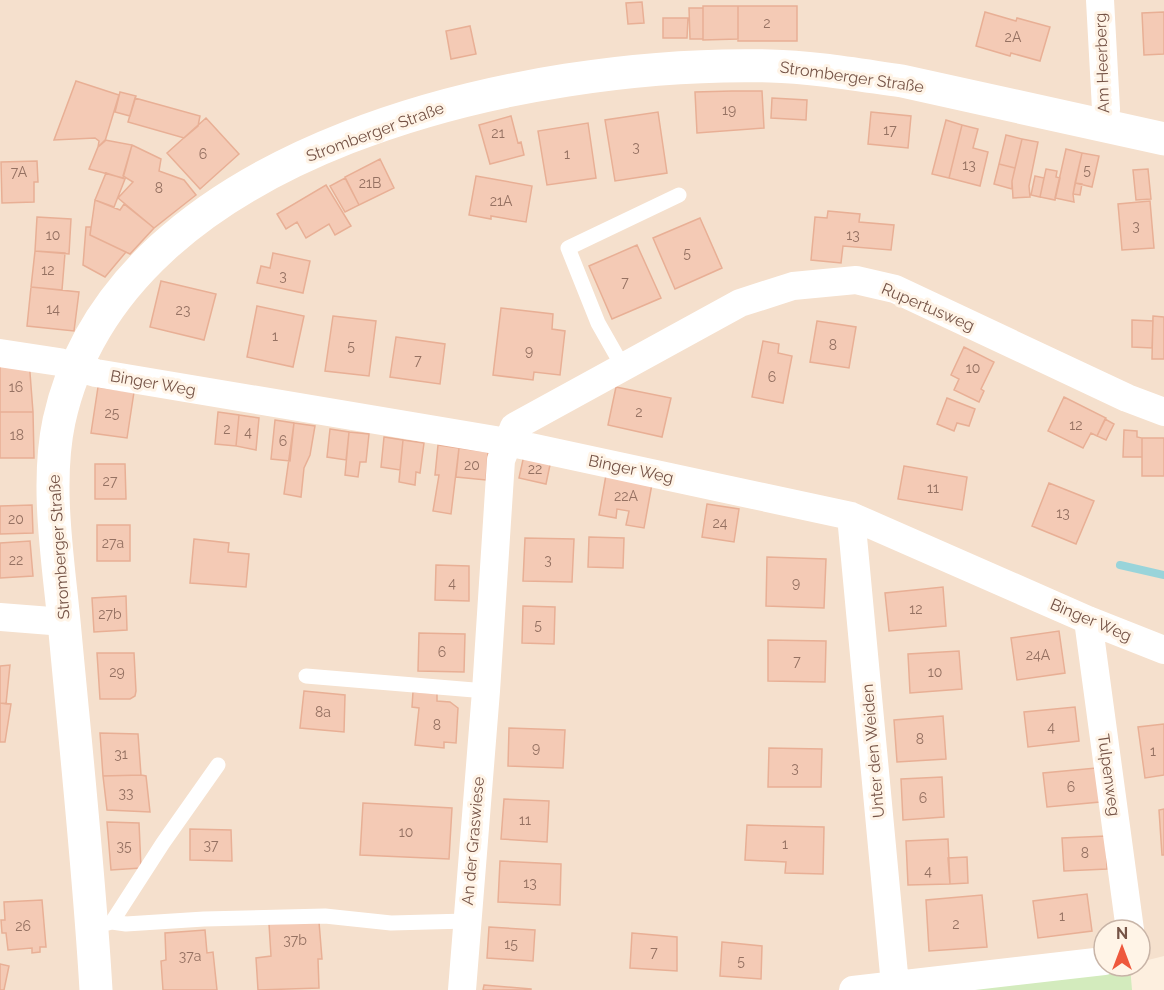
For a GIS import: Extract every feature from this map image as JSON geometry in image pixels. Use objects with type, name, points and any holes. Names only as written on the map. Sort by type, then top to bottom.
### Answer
[{"type":"main road","name":"Stromberger Straße","points":[[96,990],[102,924],[64,622],[52,477],[59,421],[76,367],[100,320],[125,286],[160,249],[198,218],[287,165],[336,143],[397,120],[525,88],[588,77],[654,70],[772,66],[902,81],[1164,139]]},
{"type":"street","name":"Am Heerberg","points":[[1100,0],[1106,109],[1102,125]]},
{"type":"street","name":"Rupertusweg","points":[[507,442],[514,427],[740,303],[793,285],[856,280],[895,289],[1127,398],[1164,412]]},
{"type":"street","name":"Binger Weg","points":[[0,352],[59,362],[108,375],[507,442],[851,516],[1088,620],[1164,650]]},
{"type":"street","name":"An der Graswiese","points":[[462,990],[486,691],[501,460],[507,442]]},
{"type":"street","name":"Unter den Weiden","points":[[851,516],[895,985]]},
{"type":"street","points":[[0,617],[64,622]]},
{"type":"street","name":"Tulpenweg","points":[[1088,620],[1128,918]]},
{"type":"street","points":[[853,990],[1092,962]]},
{"type":"lane","points":[[623,367],[598,323],[568,248],[679,195]]},
{"type":"lane","points":[[306,676],[486,691]]},
{"type":"lane","points":[[102,924],[218,765]]},
{"type":"lane","points":[[102,924],[325,916],[391,923],[467,921]]},
{"type":"shaded area","points":[[0,0],[1164,0],[1164,956],[1152,959],[1152,918],[1092,918],[1092,967],[901,990],[0,990]]},
{"type":"green space","points":[[1092,970],[1092,978],[1131,978],[1132,990],[926,990]]},
{"type":"building","points":[[642,2],[644,23],[628,24],[626,3]]},
{"type":"building","points":[[703,6],[738,6],[738,39],[703,40]]},
{"type":"building","points":[[738,6],[797,6],[797,41],[738,41]]},
{"type":"building","points":[[689,8],[703,8],[703,39],[690,39]]},
{"type":"building","points":[[985,12],[1050,27],[1040,61],[1011,53],[1010,56],[976,46]]},
{"type":"building","points":[[1164,12],[1164,54],[1144,55],[1142,13]]},
{"type":"building","points":[[663,18],[688,18],[687,38],[663,38]]},
{"type":"building","points":[[470,26],[476,54],[451,59],[446,31]]},
{"type":"building","points":[[76,81],[119,95],[105,141],[98,147],[99,141],[95,138],[54,140]]},
{"type":"building","points":[[762,91],[764,128],[697,133],[695,92]]},
{"type":"building","points":[[120,92],[136,96],[130,116],[115,112]]},
{"type":"building","points":[[135,98],[200,116],[198,126],[184,138],[128,122]]},
{"type":"building","points":[[772,98],[807,100],[806,120],[771,118]]},
{"type":"building","points":[[658,112],[667,173],[615,181],[605,120]]},
{"type":"building","points":[[871,112],[911,116],[908,148],[868,144]]},
{"type":"building","points":[[511,116],[518,143],[521,142],[524,155],[490,164],[479,125]]},
{"type":"building","points":[[206,118],[239,154],[200,189],[167,153]]},
{"type":"building","points":[[946,120],[962,125],[949,178],[932,174]]},
{"type":"building","points":[[588,123],[596,178],[547,185],[538,131]]},
{"type":"building","points":[[962,125],[978,129],[973,148],[988,152],[980,186],[949,178]]},
{"type":"building","points":[[1006,135],[1022,139],[1015,168],[999,164]]},
{"type":"building","points":[[1022,139],[1038,142],[1029,186],[1030,197],[1013,198],[1012,181]]},
{"type":"building","points":[[105,140],[132,145],[123,178],[89,169],[98,147]]},
{"type":"building","points":[[132,145],[161,159],[159,171],[184,180],[196,195],[154,228],[118,198],[133,182],[123,176]]},
{"type":"building","points":[[1066,149],[1082,153],[1073,194],[1074,202],[1055,198]]},
{"type":"building","points":[[1082,153],[1099,156],[1092,187],[1075,183]]},
{"type":"building","points":[[380,159],[394,188],[359,205],[345,177]]},
{"type":"building","points":[[37,161],[38,182],[34,182],[34,202],[2,203],[1,162]]},
{"type":"building","points":[[999,164],[1015,168],[1012,189],[994,184]]},
{"type":"building","points":[[1046,169],[1057,171],[1056,177],[1060,178],[1055,200],[1040,197]]},
{"type":"building","points":[[1148,169],[1151,199],[1136,200],[1133,170]]},
{"type":"building","points":[[106,173],[125,179],[114,207],[95,200]]},
{"type":"building","points":[[476,176],[532,186],[526,222],[469,215]]},
{"type":"building","points":[[1035,176],[1044,178],[1040,197],[1031,195]]},
{"type":"building","points":[[345,178],[359,205],[345,212],[330,186]]},
{"type":"building","points":[[1075,183],[1082,184],[1080,195],[1073,194]]},
{"type":"building","points":[[326,185],[351,226],[335,235],[329,224],[306,238],[297,222],[286,229],[277,214]]},
{"type":"building","points":[[95,200],[120,210],[124,204],[154,228],[130,254],[90,235]]},
{"type":"building","points":[[1150,201],[1154,248],[1122,250],[1118,204]]},
{"type":"building","points":[[828,211],[860,214],[859,222],[894,225],[891,250],[843,246],[841,263],[811,260],[815,217],[827,218]]},
{"type":"building","points":[[37,217],[71,219],[69,254],[35,251]]},
{"type":"building","points":[[700,218],[722,268],[675,289],[653,238]]},
{"type":"building","points":[[86,227],[91,227],[90,235],[126,252],[105,277],[83,265]]},
{"type":"building","points":[[637,245],[661,298],[612,319],[589,266]]},
{"type":"building","points":[[35,251],[65,253],[62,290],[31,287]]},
{"type":"building","points":[[273,253],[310,261],[303,293],[257,283],[261,266],[270,268]]},
{"type":"building","points":[[161,281],[216,294],[204,340],[150,327]]},
{"type":"building","points":[[31,287],[79,292],[74,331],[27,326]]},
{"type":"building","points":[[257,306],[304,316],[293,367],[247,357]]},
{"type":"building","points":[[501,308],[553,314],[552,329],[565,331],[560,375],[534,372],[533,380],[493,375]]},
{"type":"building","points":[[333,316],[376,321],[369,376],[325,371]]},
{"type":"building","points":[[1153,316],[1164,317],[1164,359],[1152,359]]},
{"type":"building","points":[[1132,320],[1153,321],[1152,348],[1132,347]]},
{"type":"building","points":[[817,321],[856,327],[849,368],[810,362]]},
{"type":"building","points":[[396,337],[445,344],[440,384],[390,377]]},
{"type":"building","points":[[763,341],[779,344],[778,353],[792,356],[783,403],[752,397]]},
{"type":"building","points":[[964,347],[994,362],[981,389],[984,391],[979,402],[954,390],[959,379],[951,375]]},
{"type":"building","points":[[29,360],[33,412],[0,412],[0,362]]},
{"type":"building","points":[[98,387],[134,392],[127,438],[91,433]]},
{"type":"building","points":[[616,387],[671,398],[662,437],[608,425]]},
{"type":"building","points":[[1064,397],[1106,418],[1097,436],[1091,433],[1083,448],[1048,431]]},
{"type":"building","points":[[947,398],[975,409],[969,426],[957,423],[954,431],[937,424]]},
{"type":"building","points":[[0,412],[33,412],[34,458],[0,458]]},
{"type":"building","points":[[218,412],[239,415],[236,446],[215,444]]},
{"type":"building","points":[[239,415],[259,418],[256,450],[236,446]]},
{"type":"building","points":[[1105,419],[1114,424],[1106,440],[1097,436]]},
{"type":"building","points":[[275,420],[294,423],[290,461],[271,459]]},
{"type":"building","points":[[294,423],[315,426],[310,455],[304,468],[301,497],[284,494]]},
{"type":"building","points":[[330,429],[349,432],[346,460],[327,457]]},
{"type":"building","points":[[1124,430],[1137,431],[1137,437],[1142,438],[1142,457],[1123,457]]},
{"type":"building","points":[[349,432],[369,434],[366,462],[360,462],[358,477],[345,475]]},
{"type":"building","points":[[384,437],[403,440],[400,470],[381,467]]},
{"type":"building","points":[[1142,438],[1164,438],[1164,476],[1142,476]]},
{"type":"building","points":[[403,440],[424,443],[420,473],[416,472],[415,485],[399,482]]},
{"type":"building","points":[[438,445],[459,448],[451,514],[433,511],[439,475],[435,475]]},
{"type":"building","points":[[459,448],[488,452],[486,480],[456,477]]},
{"type":"building","points":[[524,455],[551,460],[546,484],[519,478]]},
{"type":"building","points":[[95,464],[125,464],[126,499],[95,499]]},
{"type":"building","points":[[904,466],[967,477],[962,510],[898,499]]},
{"type":"building","points":[[606,475],[652,484],[644,528],[626,525],[629,511],[617,509],[616,518],[599,515]]},
{"type":"building","points":[[1049,483],[1094,501],[1076,544],[1032,526]]},
{"type":"building","points":[[707,504],[739,509],[734,542],[702,537]]},
{"type":"building","points":[[32,505],[33,533],[0,534],[0,506]]},
{"type":"building","points":[[97,525],[130,525],[130,561],[97,561]]},
{"type":"building","points":[[589,537],[624,538],[623,568],[588,567]]},
{"type":"building","points":[[525,538],[574,539],[572,582],[523,581]]},
{"type":"building","points":[[194,539],[229,543],[228,552],[249,554],[246,587],[190,583]]},
{"type":"building","points":[[30,541],[33,576],[0,578],[0,543]]},
{"type":"building","points":[[767,557],[826,559],[824,608],[766,606]]},
{"type":"building","points":[[436,565],[469,566],[469,601],[435,600]]},
{"type":"building","points":[[943,587],[946,626],[889,631],[885,593]]},
{"type":"building","points":[[126,596],[127,630],[94,632],[92,598]]},
{"type":"building","points":[[523,606],[555,607],[554,644],[522,643]]},
{"type":"building","points":[[1059,631],[1065,673],[1017,680],[1011,638]]},
{"type":"building","points":[[419,633],[465,634],[464,672],[418,671]]},
{"type":"building","points":[[768,640],[826,641],[825,682],[768,681]]},
{"type":"building","points":[[959,651],[962,689],[910,693],[908,654]]},
{"type":"building","points":[[97,653],[134,653],[135,696],[130,699],[100,699]]},
{"type":"building","points":[[10,665],[6,704],[0,703],[0,666]]},
{"type":"building","points":[[304,691],[345,695],[344,732],[300,728]]},
{"type":"building","points":[[413,692],[437,693],[437,701],[450,702],[458,708],[456,743],[444,742],[444,748],[415,745],[419,708],[412,707]]},
{"type":"building","points":[[0,703],[11,704],[5,742],[0,742]]},
{"type":"building","points":[[1075,707],[1079,741],[1028,747],[1024,712]]},
{"type":"building","points":[[943,716],[946,759],[897,762],[894,720]]},
{"type":"building","points":[[1164,724],[1164,775],[1145,778],[1138,727]]},
{"type":"building","points":[[509,728],[565,730],[563,768],[508,766]]},
{"type":"building","points":[[100,733],[138,734],[141,775],[103,776]]},
{"type":"building","points":[[769,748],[822,749],[821,787],[768,787]]},
{"type":"building","points":[[1096,768],[1100,802],[1047,807],[1043,773]]},
{"type":"building","points":[[103,776],[146,776],[150,812],[107,810]]},
{"type":"building","points":[[942,777],[944,817],[903,820],[901,779]]},
{"type":"building","points":[[504,799],[549,801],[547,842],[501,839]]},
{"type":"building","points":[[363,803],[452,808],[449,859],[360,855]]},
{"type":"building","points":[[1164,809],[1164,855],[1162,855],[1159,810]]},
{"type":"building","points":[[107,822],[139,823],[141,868],[111,870]]},
{"type":"building","points":[[747,825],[824,827],[823,874],[785,873],[786,862],[745,860]]},
{"type":"building","points":[[190,829],[231,830],[232,861],[190,860]]},
{"type":"building","points":[[1106,836],[1107,869],[1064,871],[1062,838]]},
{"type":"building","points":[[948,839],[950,884],[908,885],[906,841]]},
{"type":"building","points":[[967,857],[968,883],[950,884],[948,858]]},
{"type":"building","points":[[500,861],[561,864],[560,905],[498,902]]},
{"type":"building","points":[[1087,894],[1092,931],[1038,938],[1033,901]]},
{"type":"building","points":[[982,895],[987,947],[929,951],[926,900]]},
{"type":"building","points":[[42,900],[46,947],[40,947],[40,952],[32,953],[32,948],[8,950],[6,933],[2,933],[1,920],[5,920],[4,902]]},
{"type":"building","points":[[319,922],[322,959],[318,959],[319,988],[258,990],[256,958],[271,956],[269,924]]},
{"type":"building","points":[[489,927],[535,930],[533,961],[487,958]]},
{"type":"building","points":[[205,930],[207,953],[213,952],[217,990],[163,990],[161,961],[166,960],[165,933]]},
{"type":"building","points":[[632,933],[677,937],[677,971],[630,968]]},
{"type":"building","points":[[722,942],[762,946],[761,979],[720,976]]},
{"type":"building","points":[[0,964],[9,966],[4,990],[0,990]]},
{"type":"building","points":[[484,985],[531,989],[531,990],[483,990]]},
{"type":"waterway","points":[[1120,565],[1164,575]]}]
